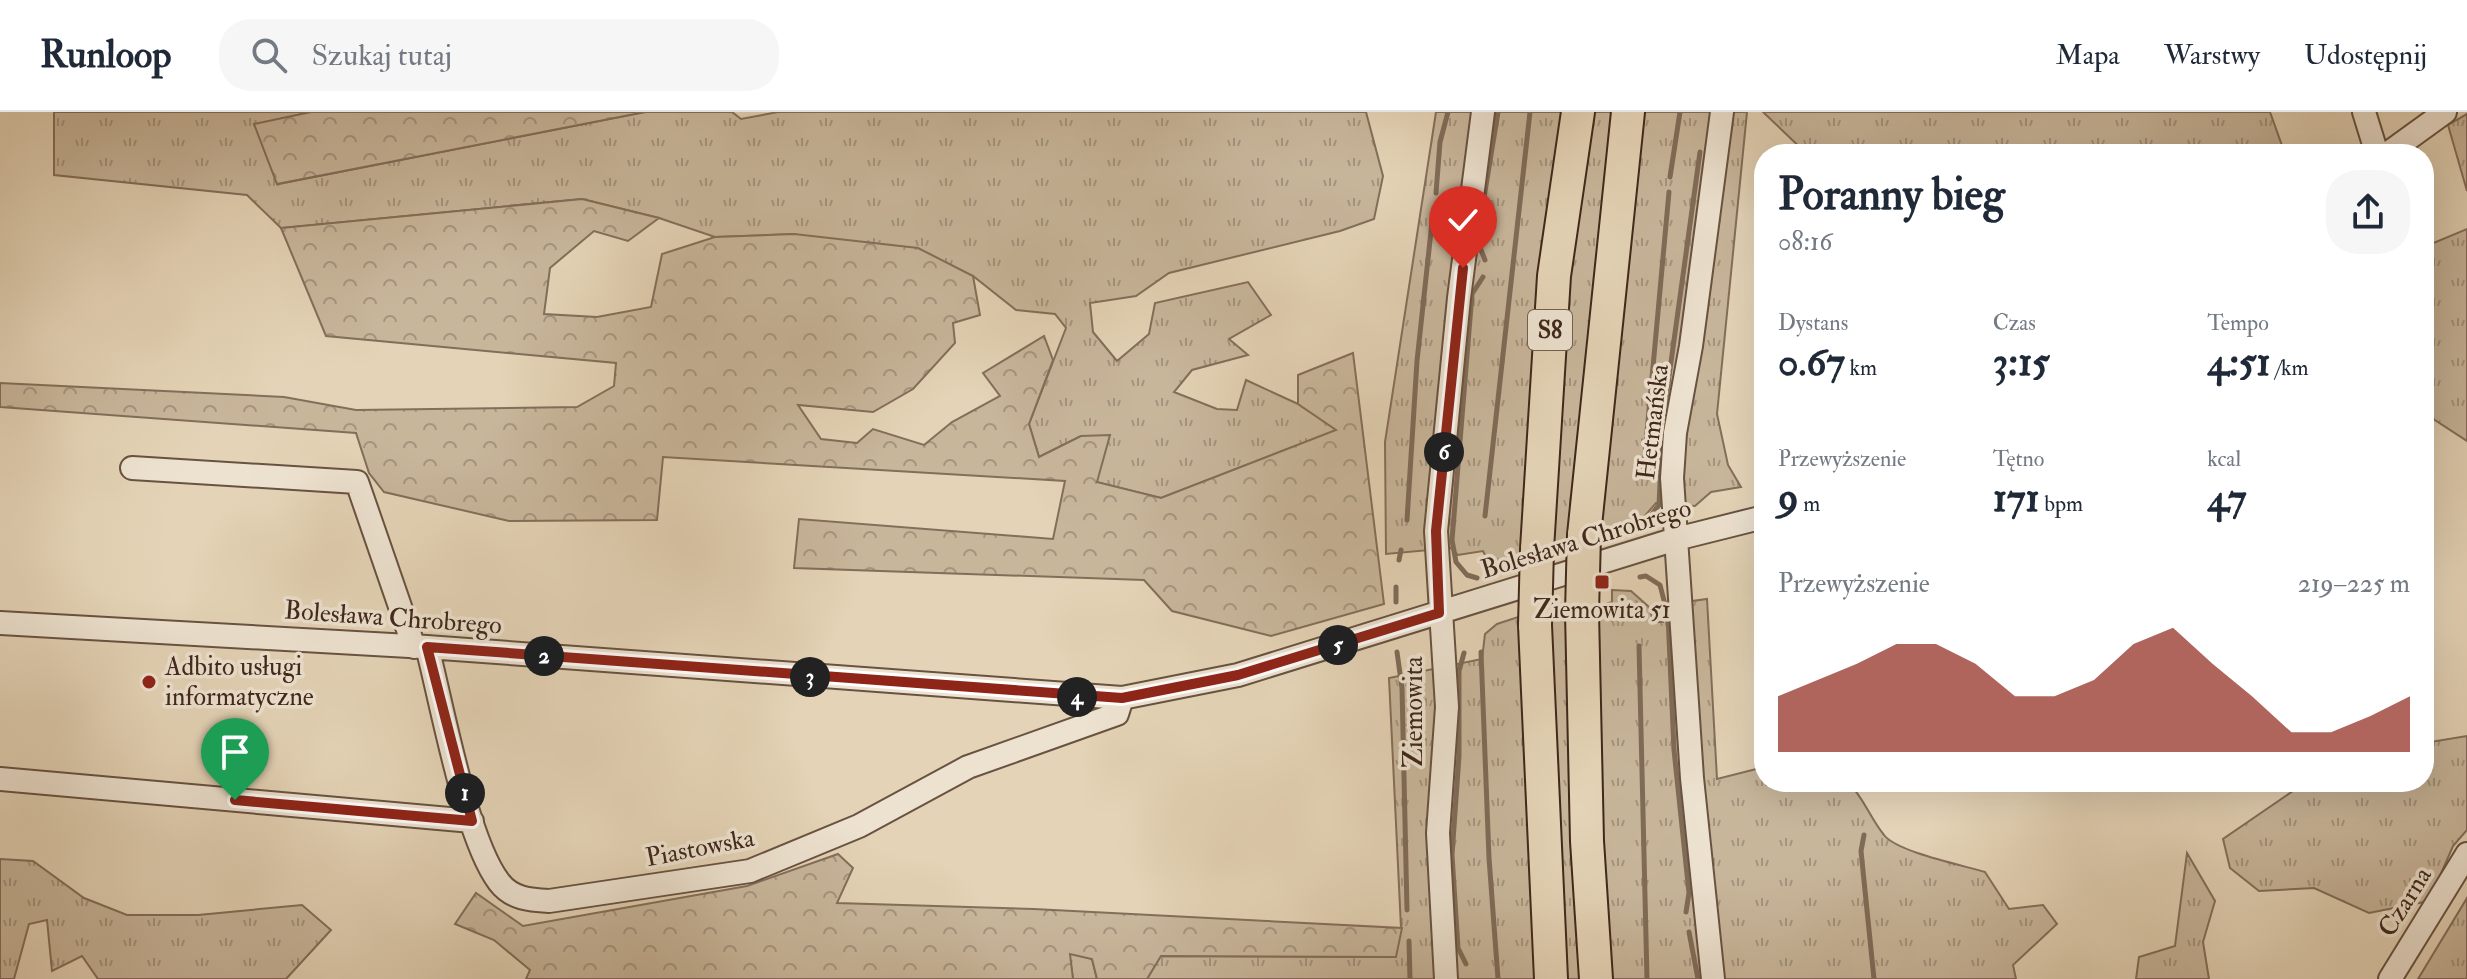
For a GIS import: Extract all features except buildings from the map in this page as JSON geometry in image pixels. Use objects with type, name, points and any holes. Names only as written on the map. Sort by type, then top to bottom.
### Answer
[{"type":"highway","name":"S8","points":[[1551,979],[1535,625],[1537,549],[1554,276],[1578,112]]},
{"type":"highway","name":"S8","points":[[1596,979],[1587,841],[1582,612],[1584,535],[1628,112]]},
{"type":"street","name":"Ziemowita","points":[[1446,979],[1438,833],[1447,707],[1436,531],[1459,298],[1483,112]]},
{"type":"street","name":"Hetmańska","points":[[1713,979],[1692,778],[1672,494],[1675,433],[1691,346],[1722,112]]},
{"type":"street","points":[[2364,112],[2374,144]]},
{"type":"street","points":[[2401,144],[2445,112]]},
{"type":"street","name":"Piastowska","points":[[132,468],[357,482],[421,647],[472,821],[500,883],[521,899],[549,901],[750,871],[859,826],[968,767],[1117,714],[1122,698]]},
{"type":"street","name":"Bolesława Chrobrego","points":[[0,623],[421,647],[1122,698],[1238,675],[1676,539],[1754,520]]},
{"type":"street","points":[[0,779],[472,821]]},
{"type":"street","name":"Czarna","points":[[2390,979],[2467,854]]},
{"type":"green space","points":[[54,112],[311,112],[255,125],[278,184],[645,112],[732,112],[741,119],[778,112],[1366,112],[1383,176],[1374,219],[1340,231],[1169,273],[1136,296],[1090,303],[1093,332],[1117,361],[1149,334],[1155,303],[1248,282],[1271,315],[1229,339],[1248,355],[1192,370],[1174,392],[1217,409],[1237,410],[1246,380],[1298,404],[1337,430],[1161,498],[1096,482],[1109,436],[1081,436],[1039,457],[1029,424],[1066,328],[1055,314],[1016,310],[973,276],[794,234],[715,237],[659,218],[582,199],[281,228],[247,195],[54,175]]},
{"type":"green space","points":[[311,112],[645,112],[277,184],[254,124]]},
{"type":"green space","points":[[1436,112],[1747,112],[1717,414],[1728,465],[1741,487],[1711,492],[1695,506],[1656,503],[1636,526],[1612,533],[1611,527],[1520,554],[1519,570],[1493,564],[1483,551],[1458,555],[1451,548],[1386,554],[1385,442]]},
{"type":"green space","points":[[1763,112],[2270,112],[2281,144],[1797,144]]},
{"type":"green space","points":[[2467,114],[2467,191],[2448,125]]},
{"type":"green space","points":[[582,199],[659,218],[628,241],[594,231],[550,268],[544,314],[597,317],[651,307],[662,254],[715,237],[794,234],[918,248],[973,276],[980,315],[953,323],[955,343],[913,389],[873,412],[798,405],[821,439],[857,443],[873,429],[924,445],[952,422],[1000,396],[983,373],[1044,336],[1053,360],[1029,424],[1039,457],[1081,436],[1110,435],[1097,482],[1161,498],[1336,430],[1298,404],[1298,375],[1353,353],[1384,604],[1271,636],[1172,611],[1144,580],[794,568],[799,519],[1053,539],[1065,481],[663,457],[657,520],[509,521],[384,492],[369,473],[356,433],[0,407],[0,383],[284,397],[356,410],[577,407],[614,386],[616,363],[326,336],[281,228]]},
{"type":"green space","points":[[2467,229],[2467,441],[2434,420],[2434,243]]},
{"type":"green space","points":[[1612,590],[1631,591],[1648,606],[1654,622],[1663,622],[1664,605],[1707,599],[1717,779],[1754,770],[1754,792],[1856,792],[1891,841],[1946,862],[1985,872],[2009,909],[2043,905],[2057,924],[2013,965],[2016,979],[1147,979],[1160,956],[1395,957],[1401,928],[1389,678],[1482,659],[1485,634],[1497,624],[1518,617],[1519,630],[1612,602]]},
{"type":"green space","points":[[2467,736],[2467,830],[2453,846],[2429,901],[2369,913],[2314,888],[2259,891],[2230,868],[2223,839],[2291,792],[2434,792],[2434,741]]},
{"type":"green space","points":[[2187,853],[2215,901],[2203,942],[2209,979],[2136,979],[2139,957],[2175,946]]},
{"type":"green space","points":[[838,854],[853,868],[837,903],[1034,909],[1402,928],[1396,957],[1161,956],[1147,979],[1097,979],[1092,959],[1070,954],[1073,979],[526,979],[530,970],[494,940],[455,924],[476,893],[523,926],[747,886]]},
{"type":"green space","points":[[0,859],[33,861],[84,898],[127,915],[198,915],[302,905],[331,930],[286,979],[98,979],[82,956],[52,971],[47,920],[29,924],[14,979],[0,979]]},
{"type":"green space","points":[[2467,898],[2467,979],[2418,979]]},
{"type":"green space","points":[[1069,953],[1092,959],[1097,979],[1073,979]]},
{"type":"waterway","points":[[1436,193],[1440,142],[1448,112]]},
{"type":"waterway","points":[[1480,222],[1498,112]]},
{"type":"waterway","points":[[1485,516],[1530,112]]},
{"type":"waterway","points":[[1670,177],[1680,112]]},
{"type":"waterway","points":[[1627,531],[1642,527],[1659,505],[1663,420],[1700,152]]},
{"type":"waterway","points":[[1643,476],[1669,192]]},
{"type":"waterway","points":[[1407,520],[1417,361],[1432,222]]},
{"type":"waterway","points":[[1477,240],[1485,260]]},
{"type":"waterway","points":[[1477,578],[1467,575],[1456,562],[1452,540],[1472,294],[1483,277]]},
{"type":"waterway","points":[[1399,560],[1401,550]]},
{"type":"waterway","points":[[1640,577],[1646,576],[1660,585],[1668,616],[1674,750],[1689,893],[1686,912]]},
{"type":"waterway","points":[[1396,587],[1396,602]]},
{"type":"waterway","points":[[1639,646],[1647,979]]},
{"type":"waterway","points":[[1397,652],[1402,688],[1407,910]]},
{"type":"waterway","points":[[1481,652],[1489,858],[1498,979]]},
{"type":"waterway","points":[[1464,653],[1459,671],[1459,756],[1452,855],[1458,948],[1466,964]]},
{"type":"waterway","points":[[1864,835],[1861,851],[1874,979]]},
{"type":"waterway","points":[[1689,932],[1698,979]]},
{"type":"waterway","points":[[1409,941],[1410,979]]},
{"type":"place","name":"Ziemowita 51","points":[[1602,582]]},
{"type":"place","name":"Adbito usługi informatyczne","points":[[149,682]]},
{"type":"route","points":[[235,800],[472,821],[427,647],[1070,697],[1122,698],[1238,675],[1439,613],[1436,531],[1463,268]]}]
